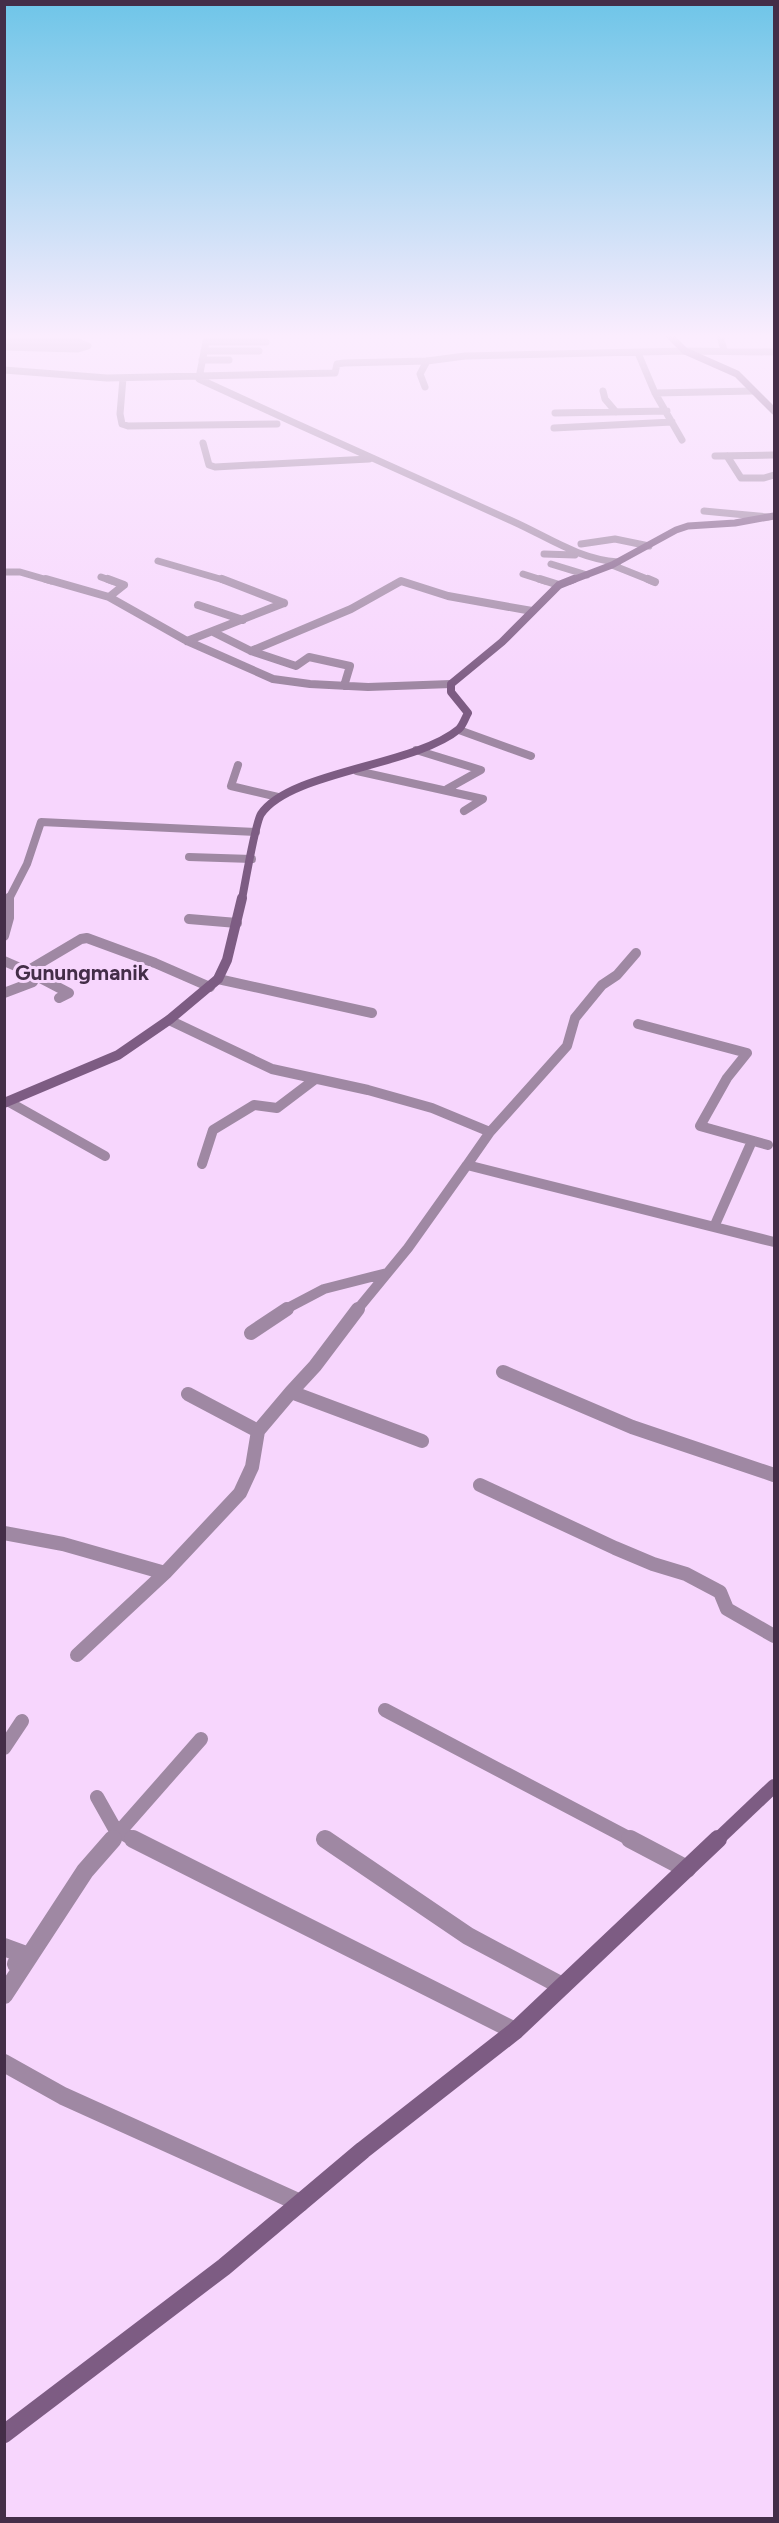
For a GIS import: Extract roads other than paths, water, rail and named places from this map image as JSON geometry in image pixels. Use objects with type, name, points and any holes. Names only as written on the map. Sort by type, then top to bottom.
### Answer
[{"type":"street","points":[[204,451],[204,457],[209,465],[215,466],[371,459]]},
{"type":"street","points":[[353,451],[582,555],[615,563],[655,582]]},
{"type":"street","points":[[716,456],[774,455]]},
{"type":"street","points":[[727,456],[741,478],[764,478],[774,475]]},
{"type":"street","points":[[704,511],[771,517]]},
{"type":"street","points":[[4,572],[20,572],[109,597],[188,641],[273,679],[344,686],[451,684],[502,642],[559,585],[615,563],[676,530],[688,526],[735,523],[771,517]]},
{"type":"street","points":[[581,544],[615,539],[649,546]]},
{"type":"street","points":[[544,554],[582,555]]},
{"type":"street","points":[[158,561],[228,581],[284,603],[188,641]]},
{"type":"street","points":[[551,564],[587,575]]},
{"type":"street","points":[[523,574],[559,585]]},
{"type":"street","points":[[101,577],[124,586],[109,597]]},
{"type":"street","points":[[251,651],[351,609],[400,581],[466,600],[532,611]]},
{"type":"street","points":[[198,605],[243,620]]},
{"type":"street","points":[[213,632],[251,651],[296,666],[309,657],[350,666],[344,686]]},
{"type":"street","points":[[7,1103],[118,1055],[169,1020],[210,987],[218,978],[227,960],[263,809],[278,797],[416,750],[459,730],[467,722],[468,713],[451,692],[451,684]]},
{"type":"street","points":[[459,730],[531,756]]},
{"type":"street","points":[[416,750],[481,770],[447,789]]},
{"type":"street","points":[[238,765],[231,786],[278,797]]},
{"type":"street","points":[[357,771],[447,789],[483,799],[464,811]]},
{"type":"street","points":[[4,936],[9,898],[27,864],[41,822],[256,832]]},
{"type":"street","points":[[189,857],[252,859]]},
{"type":"street","points":[[189,919],[237,923]]},
{"type":"street","points":[[27,971],[44,959],[87,938],[156,963],[210,987]]},
{"type":"street","points":[[77,1655],[165,1573],[240,1493],[252,1467],[258,1431],[315,1366],[328,1346],[387,1273],[490,1132],[567,1046],[575,1018],[588,1001],[602,985],[617,975],[636,953]]},
{"type":"street","points":[[4,961],[69,993],[58,998]]},
{"type":"street","points":[[218,978],[372,1012]]},
{"type":"street","points":[[6,990],[33,982]]},
{"type":"street","points":[[169,1020],[272,1069],[368,1090],[432,1108],[490,1132]]},
{"type":"street","points":[[638,1024],[747,1053],[727,1078],[700,1126],[768,1145]]},
{"type":"street","points":[[202,1164],[214,1129],[254,1105],[280,1107],[314,1080]]},
{"type":"street","points":[[7,1103],[105,1156]]},
{"type":"street","points":[[714,1227],[752,1141]]},
{"type":"street","points":[[467,1165],[774,1242]]},
{"type":"street","points":[[250,1333],[279,1312],[324,1289],[387,1273]]},
{"type":"street","points":[[503,1372],[632,1427],[774,1475]]},
{"type":"street","points":[[291,1392],[422,1441]]},
{"type":"street","points":[[189,1394],[258,1431]]},
{"type":"street","points":[[480,1485],[615,1548],[703,1582],[720,1593],[723,1604],[735,1616],[774,1636]]},
{"type":"street","points":[[4,1533],[63,1544],[165,1573]]},
{"type":"street","points":[[385,1710],[687,1869]]},
{"type":"street","points":[[4,1748],[22,1721]]},
{"type":"street","points":[[4,1995],[85,1871],[201,1740]]},
{"type":"street","points":[[4,2434],[224,2267],[363,2150],[515,2031],[774,1786]]},
{"type":"street","points":[[97,1797],[105,1808],[113,1828],[119,1832],[515,2031]]},
{"type":"street","points":[[325,1839],[468,1936],[562,1986]]},
{"type":"street","points":[[4,1947],[23,1954],[4,1982]]},
{"type":"street","points":[[4,2063],[63,2096],[300,2203]]},
{"type":"district","name":"Gunungmanik","points":[[82,972]]}]
